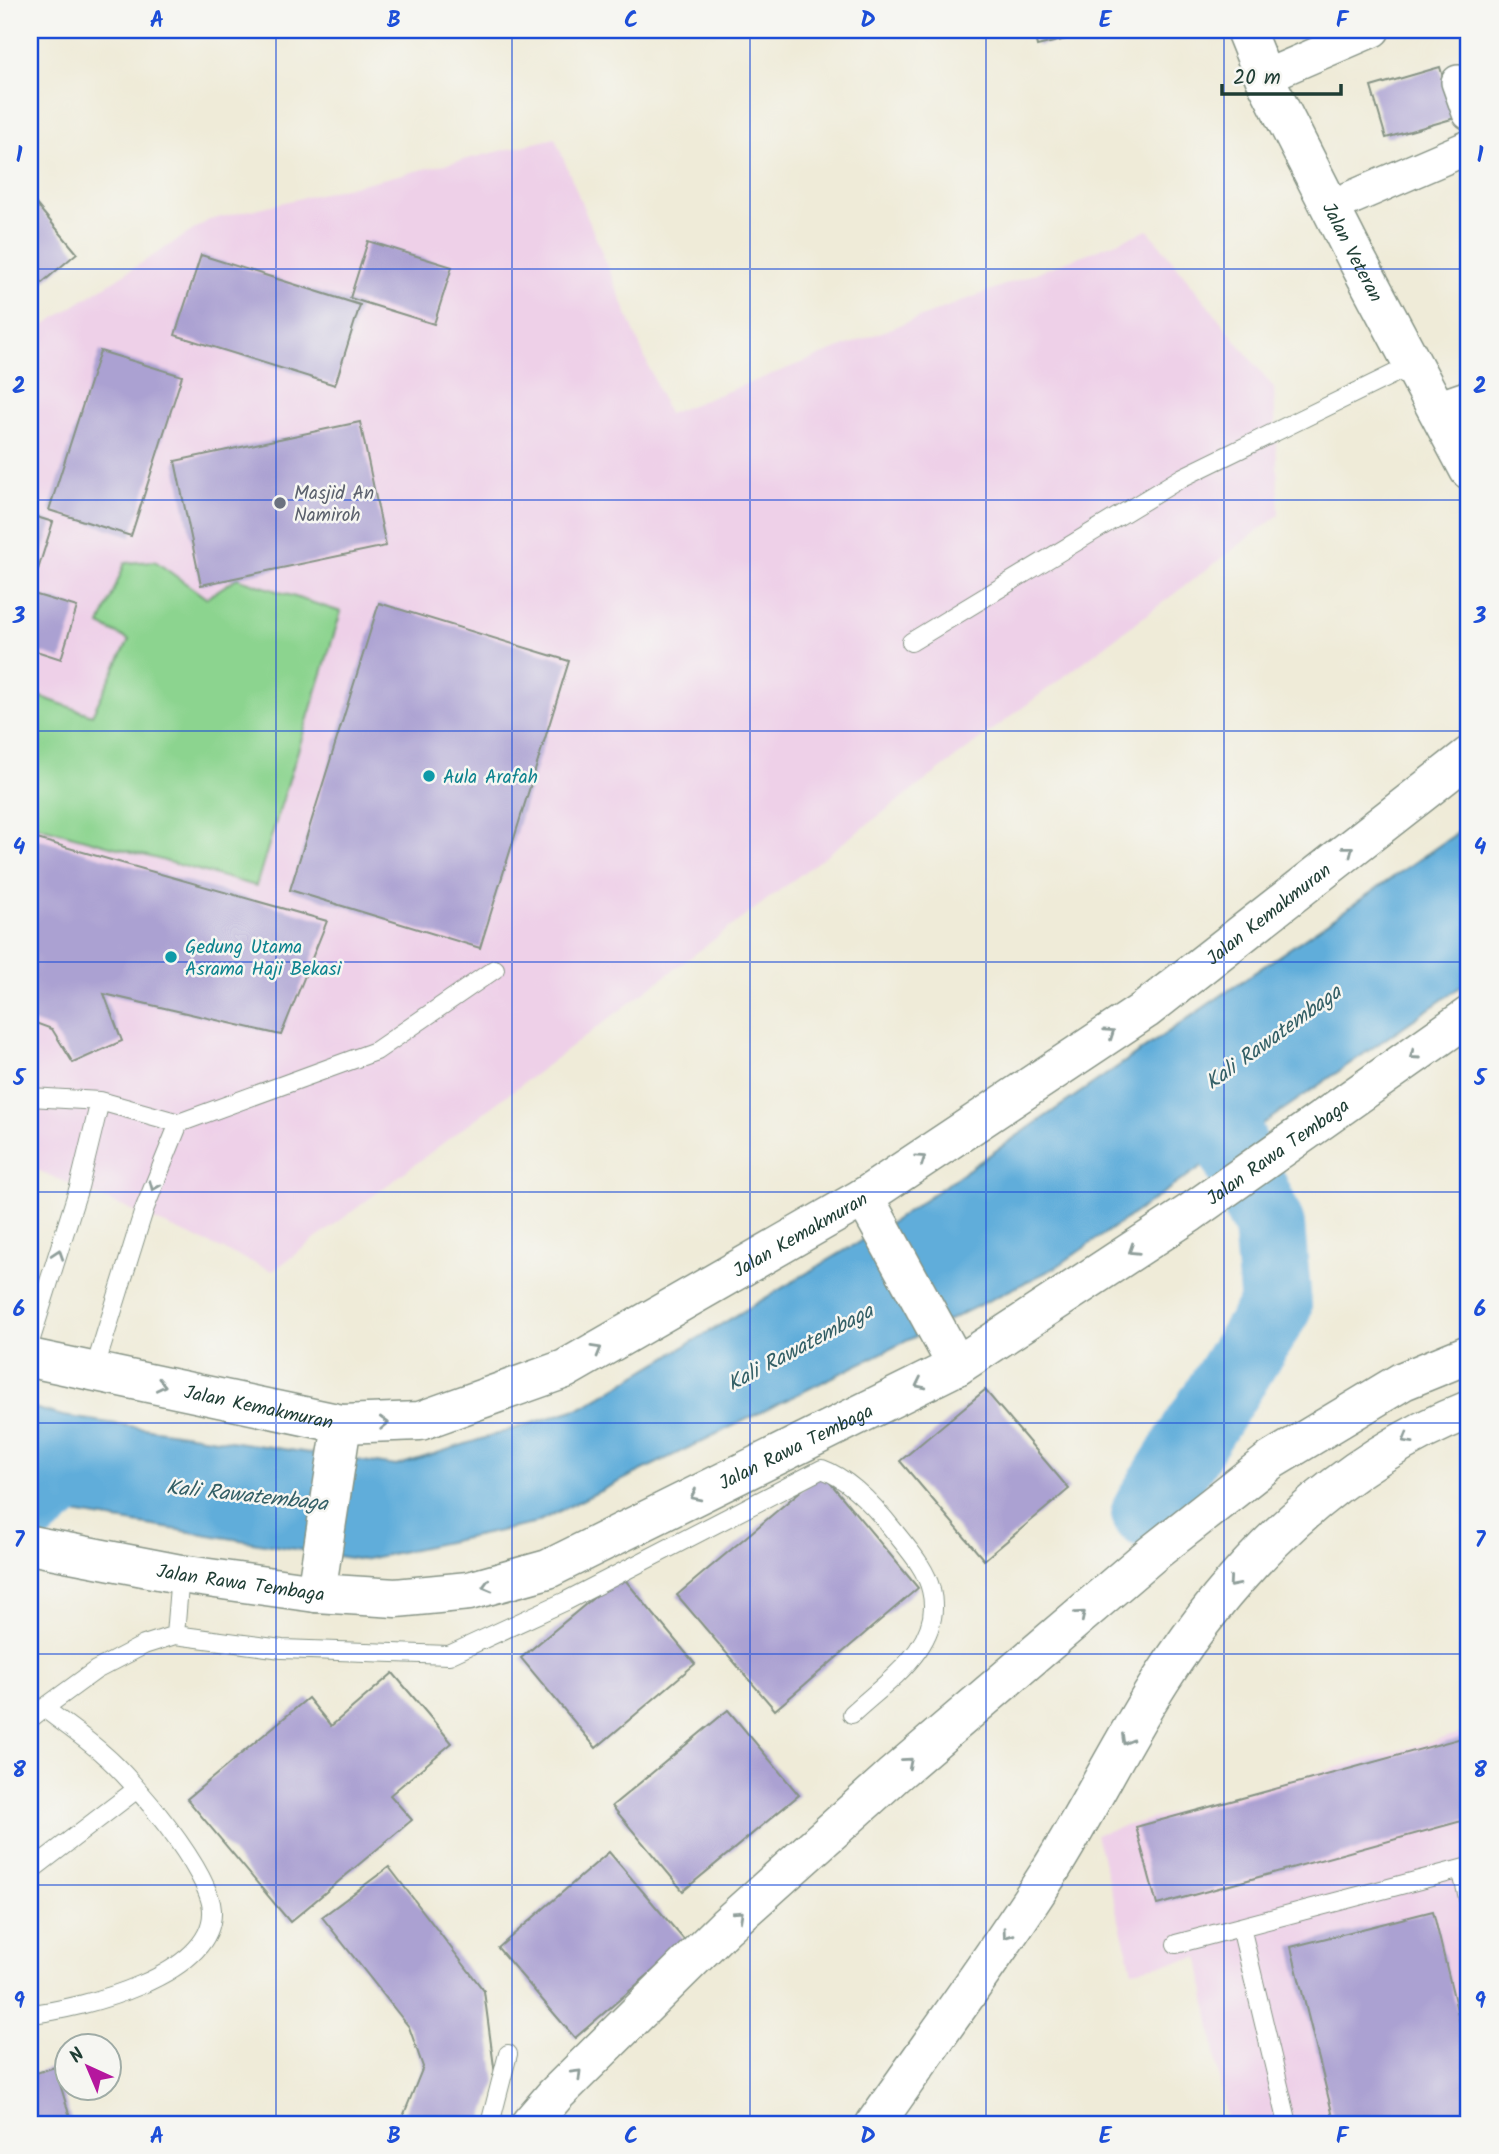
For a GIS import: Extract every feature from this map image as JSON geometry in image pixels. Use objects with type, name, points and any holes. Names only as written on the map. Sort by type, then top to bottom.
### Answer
[{"type":"main road","name":"Jalan Veteran","points":[[1245,30],[1264,77],[1330,207],[1469,470]]},
{"type":"main road","name":"Jalan Kemakmuran","points":[[30,1358],[94,1371],[340,1439],[420,1421],[565,1368],[868,1204],[1145,1010],[1469,756]]},
{"type":"main road","name":"Jalan Rawa Tembaga","points":[[30,1545],[180,1574],[317,1583],[396,1598],[457,1592],[548,1569],[953,1358],[1190,1213],[1469,1016]]},
{"type":"main road","points":[[868,1204],[953,1358]]},
{"type":"main road","points":[[530,2124],[555,2095],[726,1926],[894,1775],[1152,1554],[1270,1461],[1403,1381],[1469,1354]]},
{"type":"main road","points":[[875,2124],[1041,1884],[1160,1681],[1202,1619],[1244,1570],[1310,1507],[1362,1465],[1430,1426],[1469,1410]]},
{"type":"main road","points":[[317,1583],[340,1439]]},
{"type":"street","points":[[1264,77],[1373,30]]},
{"type":"street","points":[[1330,207],[1469,147]]},
{"type":"street","points":[[1440,419],[1469,397]]},
{"type":"lane","points":[[911,642],[1183,477],[1412,365]]},
{"type":"lane","points":[[30,1097],[100,1101],[179,1123],[376,1051],[495,969]]},
{"type":"lane","points":[[30,1342],[79,1187],[100,1101]]},
{"type":"lane","points":[[94,1371],[144,1210],[179,1123]]},
{"type":"lane","points":[[30,2014],[129,1991],[179,1965],[205,1937],[212,1910],[200,1872],[137,1789],[104,1755],[37,1713],[96,1670],[144,1645],[175,1636],[282,1649],[449,1656],[566,1601],[822,1469],[837,1474],[886,1520],[922,1568],[931,1589],[934,1610],[919,1651],[852,1714]]},
{"type":"lane","points":[[175,1636],[180,1574]]},
{"type":"lane","points":[[30,1871],[137,1789]]},
{"type":"lane","points":[[1176,1944],[1465,1868],[1469,1902]]},
{"type":"lane","points":[[1241,1927],[1288,2124]]},
{"type":"lane","points":[[490,2124],[508,2054]]},
{"type":"shaded area","points":[[555,138],[668,414],[1148,230],[1274,388],[1279,515],[273,1271],[32,1168],[30,1171],[30,334],[209,220]]},
{"type":"shaded area","points":[[1469,1731],[1469,2124],[1227,2124],[1199,1957],[1132,1970],[1096,1834]]},
{"type":"green space","points":[[155,561],[206,598],[237,578],[341,612],[256,886],[30,824],[30,693],[92,715],[129,640],[100,625],[125,563]]},
{"type":"water","name":"Kali Rawatembaga","points":[[1469,825],[1469,981],[1055,1268],[533,1524],[362,1560],[30,1506],[30,1407],[63,1416],[396,1466],[583,1407],[889,1224]]},
{"type":"building","points":[[1033,30],[1081,30],[1083,35],[1037,46]]},
{"type":"building","points":[[1440,67],[1455,118],[1386,138],[1371,87]]},
{"type":"building","points":[[30,197],[77,253],[30,293]]},
{"type":"building","points":[[368,241],[452,267],[434,324],[350,298]]},
{"type":"building","points":[[201,255],[360,305],[335,385],[175,335]]},
{"type":"building","points":[[100,351],[182,376],[131,536],[49,510]]},
{"type":"building","name":"Masjid An Namiroh","points":[[360,422],[386,546],[201,585],[175,461]]},
{"type":"building","points":[[30,515],[53,522],[35,579],[30,578]]},
{"type":"building","points":[[30,593],[77,607],[61,659],[30,649]]},
{"type":"building","name":"Aula Arafah","points":[[379,603],[569,661],[480,948],[290,890]]},
{"type":"building","name":"Gedung Utama Asrama Haji Bekasi","points":[[30,837],[327,921],[281,1035],[104,994],[122,1041],[73,1063],[52,1029],[30,1021]]},
{"type":"building","points":[[985,1390],[1069,1489],[984,1560],[900,1461]]},
{"type":"building","points":[[822,1473],[918,1588],[775,1710],[677,1595]]},
{"type":"building","points":[[621,1575],[695,1664],[596,1748],[521,1658]]},
{"type":"building","points":[[393,1673],[452,1743],[390,1795],[412,1820],[290,1922],[187,1799],[308,1698],[331,1726]]},
{"type":"building","points":[[728,1710],[799,1795],[683,1891],[612,1806]]},
{"type":"building","points":[[1469,1736],[1469,1819],[1157,1905],[1136,1827]]},
{"type":"building","points":[[609,1852],[686,1942],[575,2038],[498,1948]]},
{"type":"building","points":[[389,1867],[484,1991],[496,2082],[481,2124],[400,2124],[423,2067],[409,2027],[322,1917]]},
{"type":"building","points":[[1433,1911],[1469,2060],[1469,2124],[1335,2124],[1291,1947]]},
{"type":"building","points":[[52,2068],[52,2102],[65,2102],[72,2124],[30,2124],[30,2075]]},
{"type":"waterway","name":"Kali Rawatembaga","points":[[1147,1512],[1276,1306],[1269,1226],[1205,1086]]},
{"type":"waterway","points":[[30,1526],[87,1479]]},
{"type":"place","name":"Masjid An Namiroh","points":[[280,503]]},
{"type":"place","name":"Aula Arafah","points":[[429,776]]},
{"type":"place","name":"Gedung Utama Asrama Haji Bekasi","points":[[171,957]]}]
